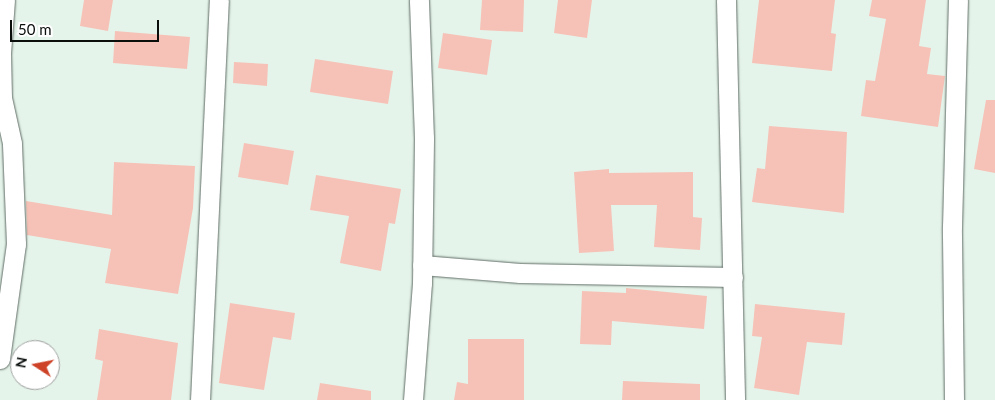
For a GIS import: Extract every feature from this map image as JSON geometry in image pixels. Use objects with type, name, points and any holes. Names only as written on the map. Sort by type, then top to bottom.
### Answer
[{"type":"street","points":[[0,359],[16,244],[12,143],[2,98],[1,62],[5,0]]},
{"type":"street","points":[[200,400],[219,0]]},
{"type":"street","points":[[413,400],[422,265],[424,138],[419,0]]},
{"type":"street","points":[[726,0],[735,400]]},
{"type":"street","points":[[954,400],[952,227],[958,0]]},
{"type":"street","points":[[422,265],[520,273],[733,277]]},
{"type":"building","points":[[84,0],[113,0],[108,31],[80,26]]},
{"type":"building","points":[[482,0],[524,0],[523,32],[480,30]]},
{"type":"building","points":[[558,0],[592,0],[587,38],[554,33]]},
{"type":"building","points":[[759,0],[835,0],[831,33],[836,34],[832,71],[752,63]]},
{"type":"building","points":[[872,0],[926,0],[919,46],[931,48],[927,74],[945,76],[938,127],[861,116],[866,80],[875,81],[886,19],[869,16]]},
{"type":"building","points":[[115,31],[190,37],[187,69],[113,63]]},
{"type":"building","points":[[443,33],[492,40],[487,75],[438,68]]},
{"type":"building","points":[[315,59],[393,71],[388,104],[310,92]]},
{"type":"building","points":[[234,62],[268,64],[267,86],[233,83]]},
{"type":"building","points":[[986,100],[995,100],[995,173],[974,169]]},
{"type":"building","points":[[769,126],[847,132],[844,213],[752,202],[757,168],[765,169]]},
{"type":"building","points":[[244,143],[294,151],[288,185],[238,177]]},
{"type":"building","points":[[114,162],[195,166],[193,208],[178,294],[105,283],[111,249],[27,235],[26,201],[112,215]]},
{"type":"building","points":[[609,169],[609,173],[693,172],[693,217],[702,218],[700,250],[654,247],[657,205],[611,205],[614,251],[579,253],[574,172]]},
{"type":"building","points":[[316,175],[401,189],[395,224],[389,223],[381,271],[340,263],[349,216],[310,210]]},
{"type":"building","points":[[626,288],[707,296],[704,329],[612,321],[611,345],[580,344],[582,291],[626,293]]},
{"type":"building","points":[[230,303],[295,313],[291,340],[273,337],[264,390],[219,383]]},
{"type":"building","points":[[755,304],[845,313],[842,345],[807,342],[799,395],[754,388],[762,337],[752,336]]},
{"type":"building","points":[[99,329],[178,343],[171,400],[97,400],[103,361],[95,359]]},
{"type":"building","points":[[468,339],[524,339],[524,400],[454,400],[457,382],[468,384]]},
{"type":"building","points":[[623,381],[700,384],[700,400],[622,400]]},
{"type":"building","points":[[320,383],[371,391],[371,400],[317,400]]}]
